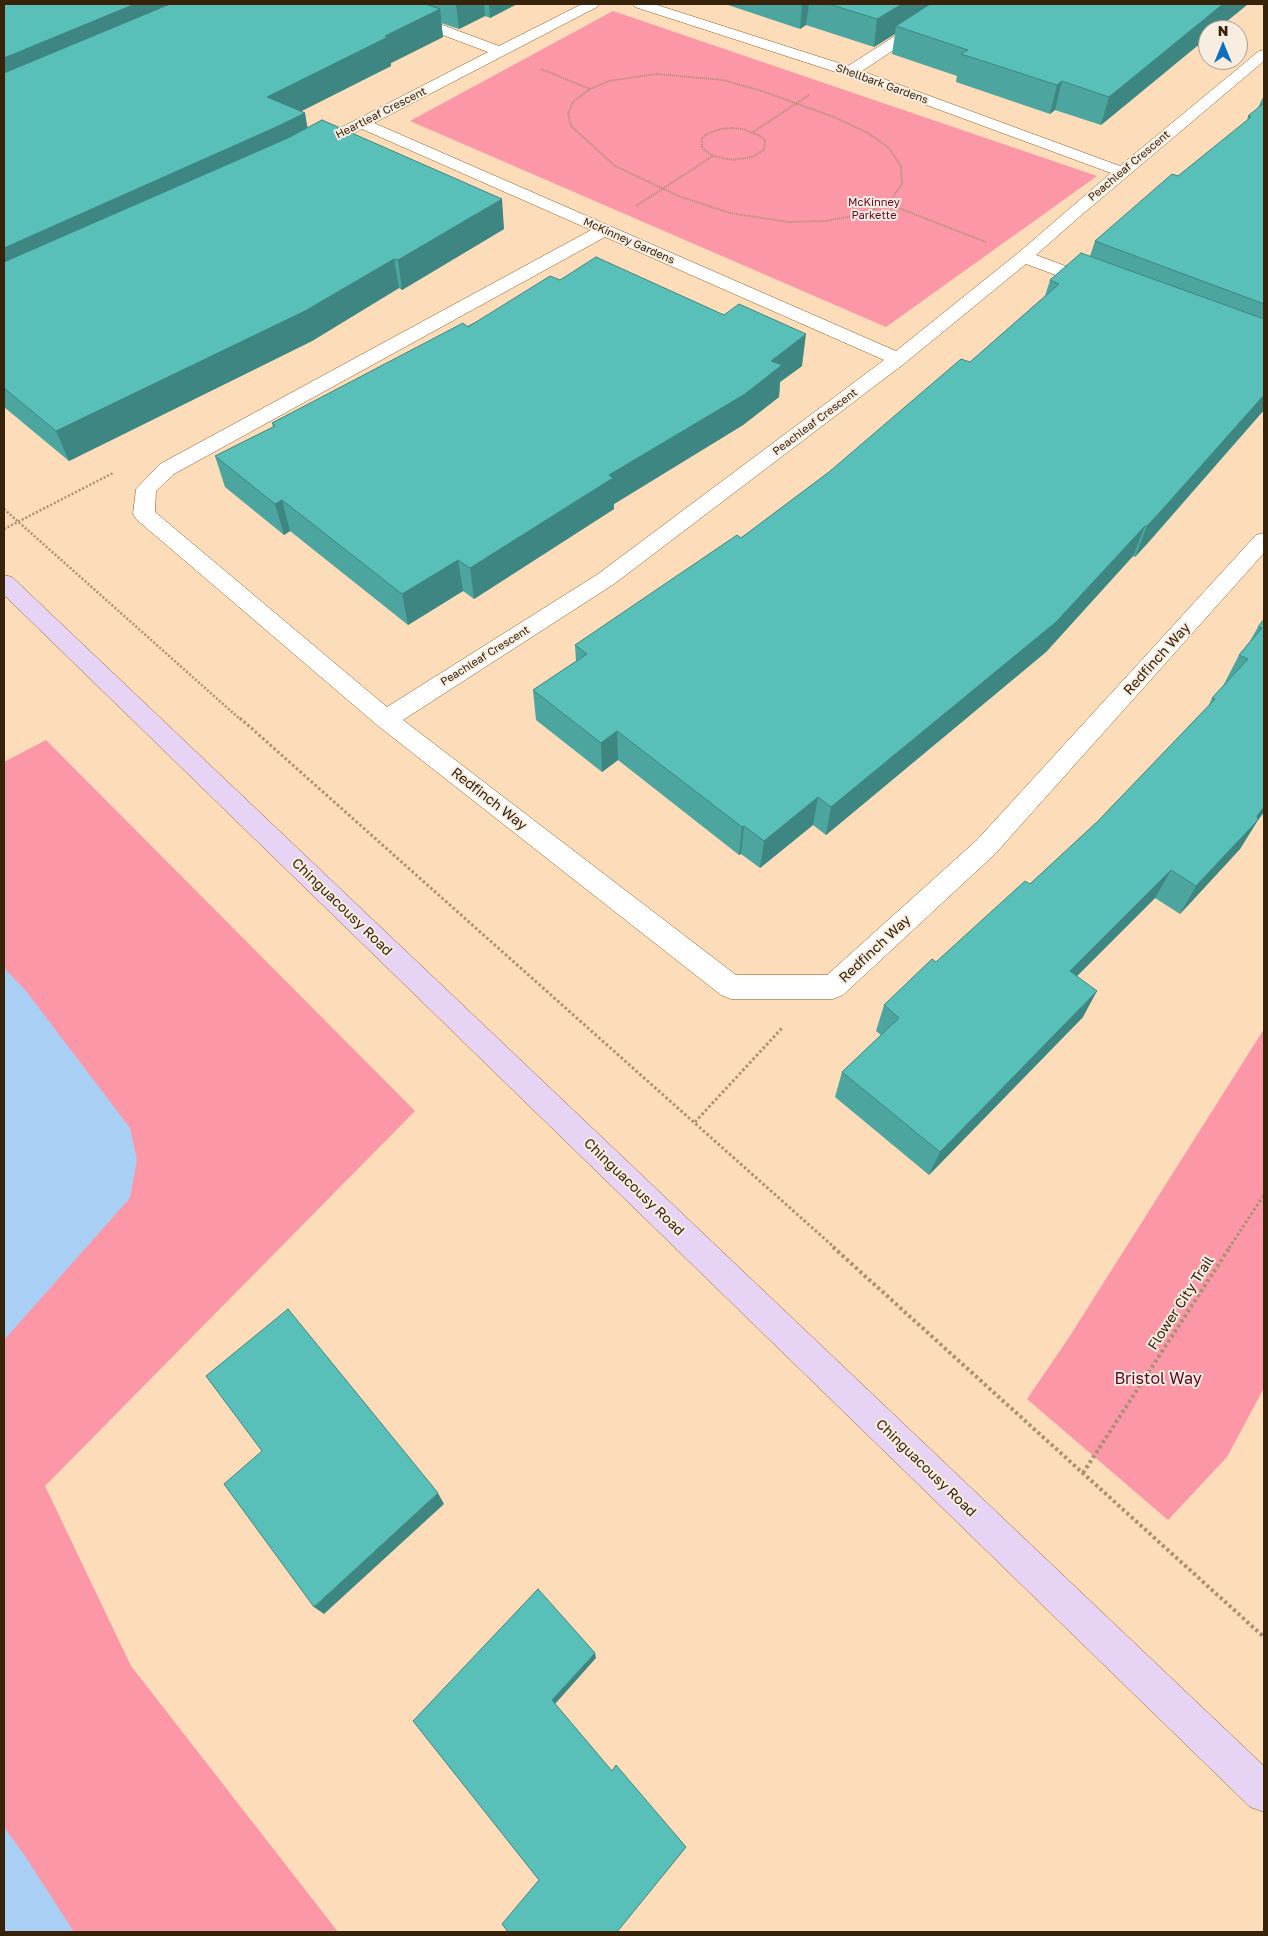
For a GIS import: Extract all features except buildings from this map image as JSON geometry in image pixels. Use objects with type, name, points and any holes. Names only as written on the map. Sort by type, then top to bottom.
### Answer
[{"type":"main road","name":"Chinguacousy Road","points":[[4,582],[1264,1793]]},
{"type":"street","points":[[373,4],[498,52]]},
{"type":"street","name":"Heartleaf Crescent","points":[[295,157],[592,4]]},
{"type":"street","name":"Shellbark Gardens","points":[[640,4],[850,72],[1122,172]]},
{"type":"street","points":[[850,72],[954,4]]},
{"type":"street","name":"Peachleaf Crescent","points":[[386,719],[606,579],[898,359],[1024,257],[1122,172],[1264,54]]},
{"type":"street","name":"McKinney Gardens","points":[[361,123],[898,359]]},
{"type":"street","points":[[386,719],[144,514],[146,489],[167,468],[604,230]]},
{"type":"street","points":[[1024,257],[1117,292]]},
{"type":"street","name":"Redfinch Way","points":[[386,719],[731,987],[834,987],[986,847],[1264,540]]},
{"type":"path","points":[[498,52],[590,89]]},
{"type":"path","points":[[753,132],[834,79],[850,72]]},
{"type":"path","points":[[656,74],[723,80],[796,103],[834,117],[868,133],[889,148],[901,166],[902,184],[888,204],[859,215],[825,221],[788,222],[730,213],[663,189],[615,166],[582,138],[571,126],[568,114],[573,102],[590,89],[609,81],[632,76],[656,74]]},
{"type":"path","points":[[732,128],[753,132],[764,140],[766,145],[759,154],[743,160],[722,159],[713,156],[702,148],[702,138],[721,129],[732,128]]},
{"type":"path","points":[[604,230],[614,218],[713,156]]},
{"type":"path","points":[[888,204],[1024,257]]},
{"type":"path","points":[[4,528],[113,473],[158,477]]},
{"type":"path","points":[[4,509],[695,1122],[1264,1637]]},
{"type":"path","points":[[695,1122],[792,1018],[783,987]]},
{"type":"path","name":"Flower City Trail","points":[[1083,1473],[1264,1195]]},
{"type":"green space","name":"McKinney Parkette","points":[[613,11],[1097,176],[886,327],[410,121]]},
{"type":"green space","points":[[46,740],[415,1111],[45,1486],[131,1666],[338,1932],[4,1932],[4,762]]},
{"type":"green space","name":"Bristol Way","points":[[1264,1029],[1264,1388],[1227,1457],[1168,1520],[1027,1399],[1068,1339]]},
{"type":"water","points":[[4,968],[26,991],[130,1128],[137,1160],[130,1198],[4,1340]]},
{"type":"water","points":[[4,1827],[25,1856],[74,1932],[4,1932]]}]
